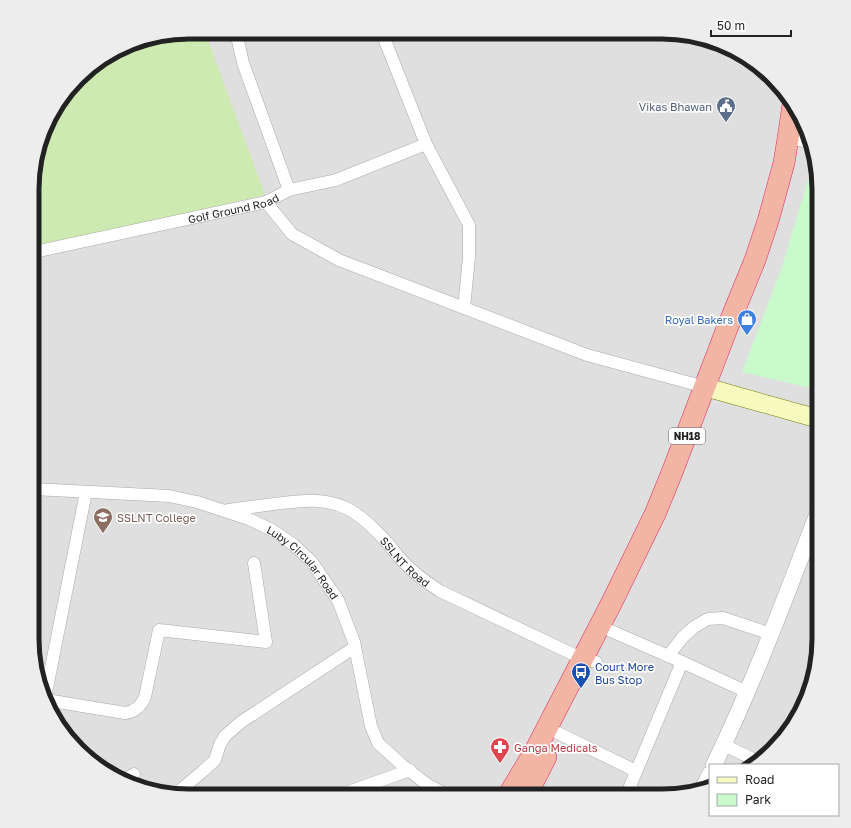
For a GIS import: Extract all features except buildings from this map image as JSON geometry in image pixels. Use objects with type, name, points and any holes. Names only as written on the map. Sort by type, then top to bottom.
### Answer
[{"type":"highway","name":"NH18","points":[[512,789],[589,660],[611,631],[674,499],[691,457],[726,331],[755,260],[768,221],[784,163],[792,113]]},
{"type":"highway","name":"NH18","points":[[530,789],[558,733],[612,602],[655,514],[671,475],[758,286],[784,208],[803,138]]},
{"type":"main road","points":[[710,389],[812,417]]},
{"type":"street","points":[[238,39],[243,63],[289,190]]},
{"type":"street","points":[[385,39],[426,144],[469,225],[469,257],[464,308]]},
{"type":"street","name":"Golf Ground Road","points":[[39,251],[266,202],[289,190],[336,180],[426,144]]},
{"type":"street","points":[[266,202],[292,234],[339,260],[587,355],[710,389]]},
{"type":"street","name":"Luby Circular Road","points":[[39,489],[168,496],[197,502],[249,519],[272,530],[294,545],[312,561],[338,600],[355,647],[372,726],[378,743],[410,770],[437,789]]},
{"type":"street","points":[[47,688],[86,492]]},
{"type":"street","name":"SSLNT Road","points":[[223,510],[313,500],[330,502],[347,508],[360,516],[412,570],[427,583],[440,591],[589,660]]},
{"type":"street","points":[[714,764],[771,634],[812,528]]},
{"type":"street","points":[[52,700],[125,713],[134,711],[142,703],[145,697],[160,630],[266,642],[254,563]]},
{"type":"street","points":[[668,656],[694,626],[708,619],[723,618],[771,634]]},
{"type":"street","points":[[611,631],[747,692]]},
{"type":"street","points":[[182,789],[215,760],[220,744],[225,736],[241,722],[355,647]]},
{"type":"street","points":[[629,789],[682,662]]},
{"type":"street","points":[[558,733],[636,771]]},
{"type":"street","points":[[724,745],[752,759]]},
{"type":"street","points":[[357,789],[410,770]]},
{"type":"street","points":[[129,777],[134,774]]},
{"type":"shaded area","points":[[672,39],[701,44],[728,54],[761,76],[775,90],[792,114],[801,132],[807,150],[812,179],[812,649],[807,678],[797,705],[775,738],[761,752],[745,764],[709,764],[709,781],[672,789],[179,789],[150,784],[123,774],[90,752],[76,738],[59,714],[50,696],[44,678],[39,649],[40,169],[44,150],[54,123],[76,90],[90,76],[123,54],[150,44],[169,40]]},
{"type":"green space","points":[[179,39],[208,39],[265,195],[39,247],[40,169],[44,150],[54,123],[76,90],[90,76],[123,54],[150,44]]},
{"type":"green space","points":[[811,170],[812,388],[742,372],[782,267]]},
{"type":"place","name":"Vikas Bhawan","points":[[726,123]]},
{"type":"place","name":"Royal Bakers","points":[[747,336]]},
{"type":"place","name":"SSLNT College","points":[[103,534]]},
{"type":"place","name":"Court More Bus Stop","points":[[581,689]]},
{"type":"place","name":"Ganga Medicals","points":[[500,764]]}]
